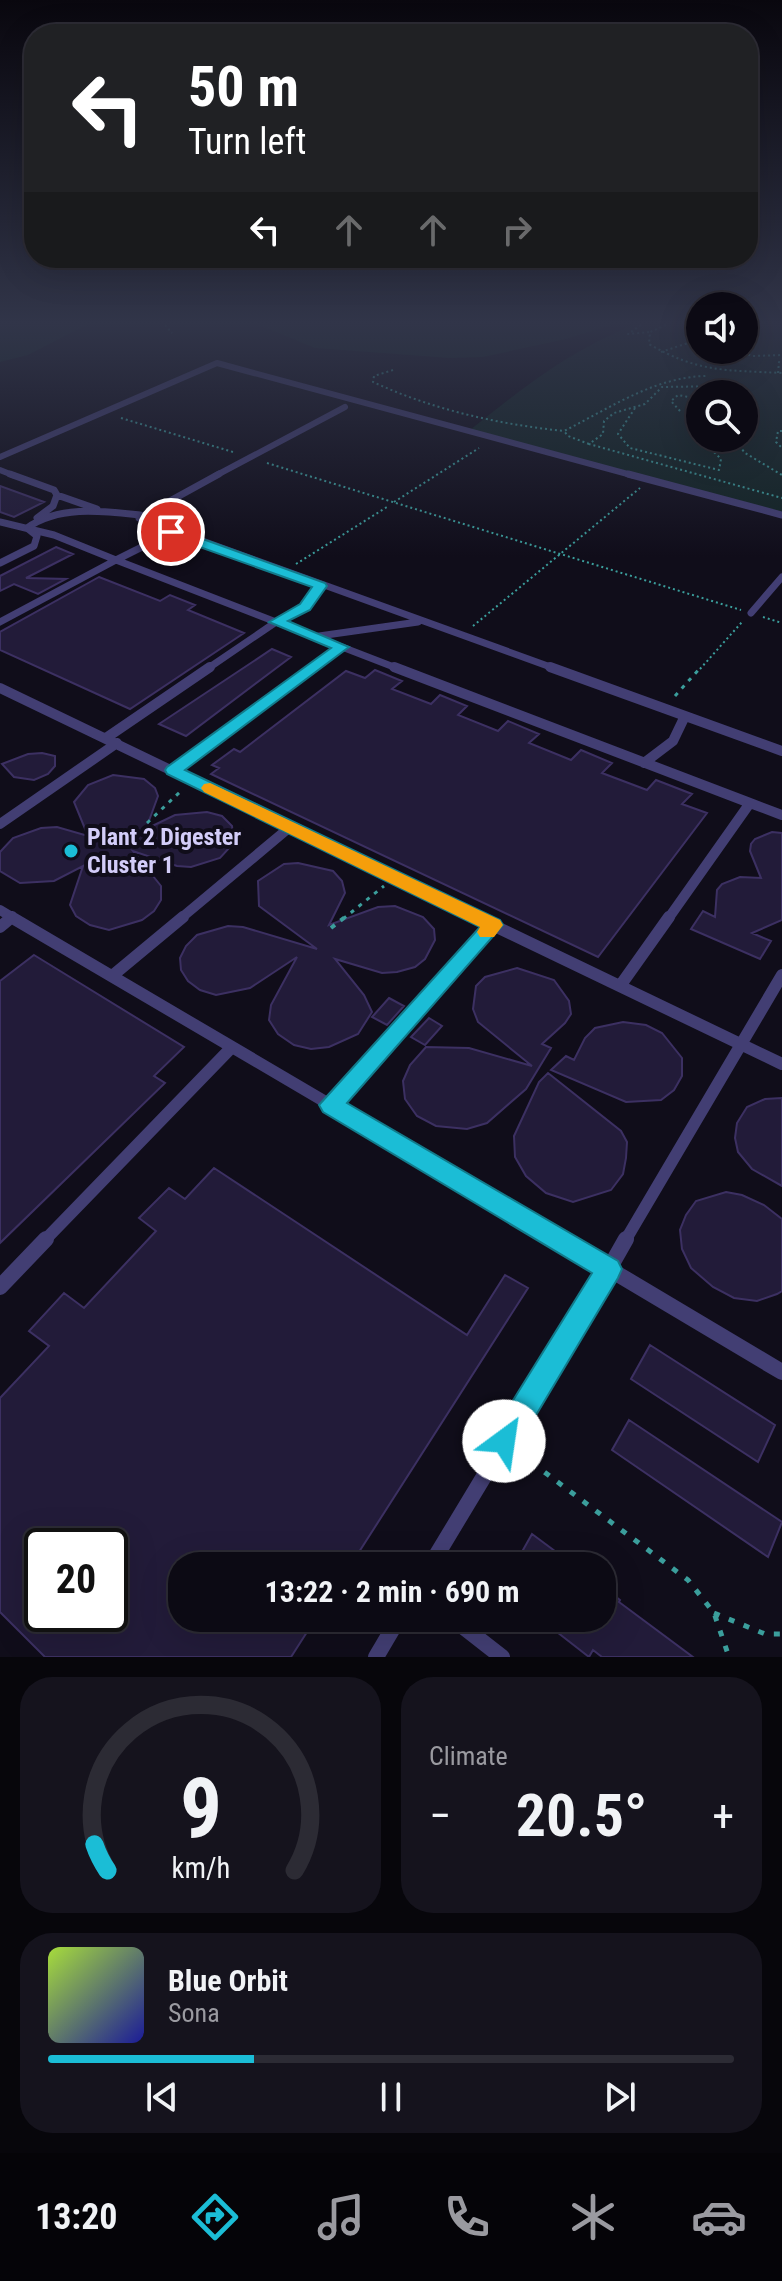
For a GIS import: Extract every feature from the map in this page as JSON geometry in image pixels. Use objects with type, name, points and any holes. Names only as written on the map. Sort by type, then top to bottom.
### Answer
[{"type":"lane","points":[[0,457],[126,402]]},
{"type":"lane","points":[[363,402],[782,515]]},
{"type":"lane","points":[[0,470],[98,510],[140,515],[345,407]]},
{"type":"lane","points":[[27,528],[53,506],[57,495]]},
{"type":"lane","points":[[98,510],[0,522],[81,544],[276,622],[782,815]]},
{"type":"lane","points":[[140,515],[143,521],[190,539],[782,751]]},
{"type":"lane","points":[[0,563],[34,546],[37,536],[27,528]]},
{"type":"lane","points":[[0,622],[116,560],[157,542],[190,539]]},
{"type":"lane","points":[[751,613],[782,577]]},
{"type":"lane","points":[[0,824],[276,622],[305,607],[320,586]]},
{"type":"lane","points":[[315,637],[420,621]]},
{"type":"lane","points":[[173,770],[342,647]]},
{"type":"lane","points":[[0,688],[782,1064]]},
{"type":"lane","points":[[644,763],[673,741],[685,716]]},
{"type":"lane","points":[[620,986],[750,803]]},
{"type":"lane","points":[[112,976],[290,827]]},
{"type":"lane","points":[[0,927],[6,914],[782,1372]]},
{"type":"lane","points":[[331,1105],[493,925]]},
{"type":"lane","points":[[438,1552],[782,975]]},
{"type":"lane","points":[[0,1287],[232,1047]]},
{"type":"lane","points":[[376,1657],[391,1632]]},
{"type":"lane","points":[[470,1632],[502,1657]]},
{"type":"path","points":[[423,402],[487,421],[564,431],[622,402]]},
{"type":"path","points":[[589,444],[603,434],[604,421],[614,413],[647,402]]},
{"type":"path","points":[[672,402],[680,411]]},
{"type":"path","points":[[636,406],[618,434],[630,448],[719,470],[721,459],[714,452]]},
{"type":"path","points":[[131,411],[118,417],[782,623]]},
{"type":"path","points":[[564,431],[568,436],[589,444],[782,498]]},
{"type":"path","points":[[782,431],[778,431],[776,442],[782,448]]},
{"type":"path","points":[[394,502],[479,448]]},
{"type":"path","points":[[744,452],[782,475]]},
{"type":"path","points":[[461,636],[641,487]]},
{"type":"path","points":[[283,572],[387,507]]},
{"type":"path","points":[[653,704],[669,702],[751,613]]},
{"type":"path","points":[[147,823],[168,805],[173,796],[194,781]]},
{"type":"path","points":[[331,928],[358,905],[375,896],[393,877]]},
{"type":"path","points":[[504,1441],[688,1580],[714,1613],[729,1657]]},
{"type":"path","points":[[714,1613],[765,1634],[782,1634]]},
{"type":"shaded area","points":[[505,402],[686,402],[686,452],[758,452],[758,402],[782,402],[782,513],[470,430]]},
{"type":"building","points":[[0,486],[44,502],[14,517],[0,512]]},
{"type":"building","points":[[56,547],[73,554],[26,578],[66,579],[38,594],[14,584],[0,591],[0,576]]},
{"type":"building","points":[[99,577],[160,601],[170,595],[195,605],[188,610],[244,633],[130,709],[0,650],[0,632]]},
{"type":"building","points":[[272,649],[291,657],[186,736],[159,724]]},
{"type":"building","points":[[375,670],[402,681],[392,689],[431,704],[440,695],[467,706],[458,715],[498,731],[508,721],[539,734],[529,743],[571,760],[581,750],[612,763],[602,773],[647,790],[656,780],[692,794],[682,804],[707,813],[598,957],[211,774],[219,768],[212,765],[234,749],[240,752],[346,671],[365,678]]},
{"type":"building","points":[[28,754],[55,756],[55,766],[48,774],[34,780],[14,777],[2,764]]},
{"type":"building","name":"Plant 2 Digester Cluster 1","points":[[113,775],[144,779],[155,788],[158,796],[146,829],[175,815],[207,812],[222,816],[232,826],[233,835],[230,847],[220,858],[191,867],[177,866],[133,851],[161,886],[161,900],[154,911],[142,920],[109,930],[90,925],[76,916],[70,905],[83,866],[54,881],[20,883],[0,871],[0,852],[13,838],[41,828],[57,827],[88,836],[74,802],[88,785]]},
{"type":"building","points":[[772,832],[782,833],[782,920],[752,933],[771,941],[760,959],[691,929],[703,911],[715,917],[717,890],[722,884],[740,877],[761,878],[750,851],[751,844]]},
{"type":"building","points":[[298,863],[333,871],[342,881],[345,893],[329,925],[378,907],[395,906],[423,917],[434,929],[435,940],[425,959],[415,967],[382,973],[335,959],[364,995],[372,1012],[358,1034],[329,1047],[311,1049],[294,1045],[278,1034],[269,1020],[271,1005],[297,957],[250,988],[216,995],[200,990],[188,981],[181,970],[180,958],[197,935],[228,926],[243,927],[317,949],[259,906],[258,881],[284,864]]},
{"type":"building","points":[[34,955],[184,1047],[154,1076],[165,1083],[0,1243],[0,981]]},
{"type":"building","points":[[517,968],[554,980],[569,1001],[571,1014],[542,1044],[551,1048],[526,1089],[487,1123],[467,1129],[436,1126],[417,1116],[405,1099],[403,1081],[410,1065],[426,1047],[469,1048],[532,1066],[478,1022],[473,1009],[476,986],[485,977]]},
{"type":"building","points":[[389,998],[404,1006],[387,1025],[372,1017]]},
{"type":"building","points":[[429,1018],[442,1026],[425,1045],[411,1037]]},
{"type":"building","points":[[623,1022],[646,1025],[662,1033],[682,1058],[682,1076],[674,1090],[661,1100],[626,1102],[551,1070],[566,1056],[574,1060],[585,1038],[595,1028]]},
{"type":"building","points":[[548,1073],[621,1131],[627,1142],[623,1174],[611,1190],[573,1202],[546,1193],[526,1176],[515,1157],[514,1136],[539,1082]]},
{"type":"building","points":[[782,1098],[782,1186],[752,1169],[738,1152],[735,1138],[737,1123],[747,1107],[765,1099]]},
{"type":"building","points":[[214,1168],[467,1335],[505,1275],[528,1288],[359,1552],[168,1552],[168,1632],[307,1632],[291,1657],[45,1657],[0,1612],[0,1398],[49,1346],[29,1331],[64,1293],[84,1308],[156,1231],[139,1218],[169,1188],[185,1199]]},
{"type":"building","points":[[726,1192],[764,1205],[782,1219],[782,1291],[777,1294],[757,1301],[734,1298],[713,1287],[691,1268],[682,1249],[680,1230],[686,1215],[696,1201]]},
{"type":"building","points":[[650,1345],[775,1425],[758,1462],[631,1379]]},
{"type":"building","points":[[629,1420],[782,1522],[768,1557],[612,1450]]},
{"type":"building","points":[[532,1534],[556,1552],[522,1552]]},
{"type":"building","points":[[616,1597],[693,1657],[602,1657],[593,1650],[589,1657],[557,1632],[616,1632]]},
{"type":"slow traffic","points":[[210,788],[493,925],[487,932]]},
{"type":"place","name":"Plant 2 Digester Cluster 1","points":[[71,851]]},
{"type":"route","points":[[171,532],[320,586],[305,607],[276,622],[342,647],[173,770],[493,925],[331,1105],[609,1269],[504,1441]]}]
